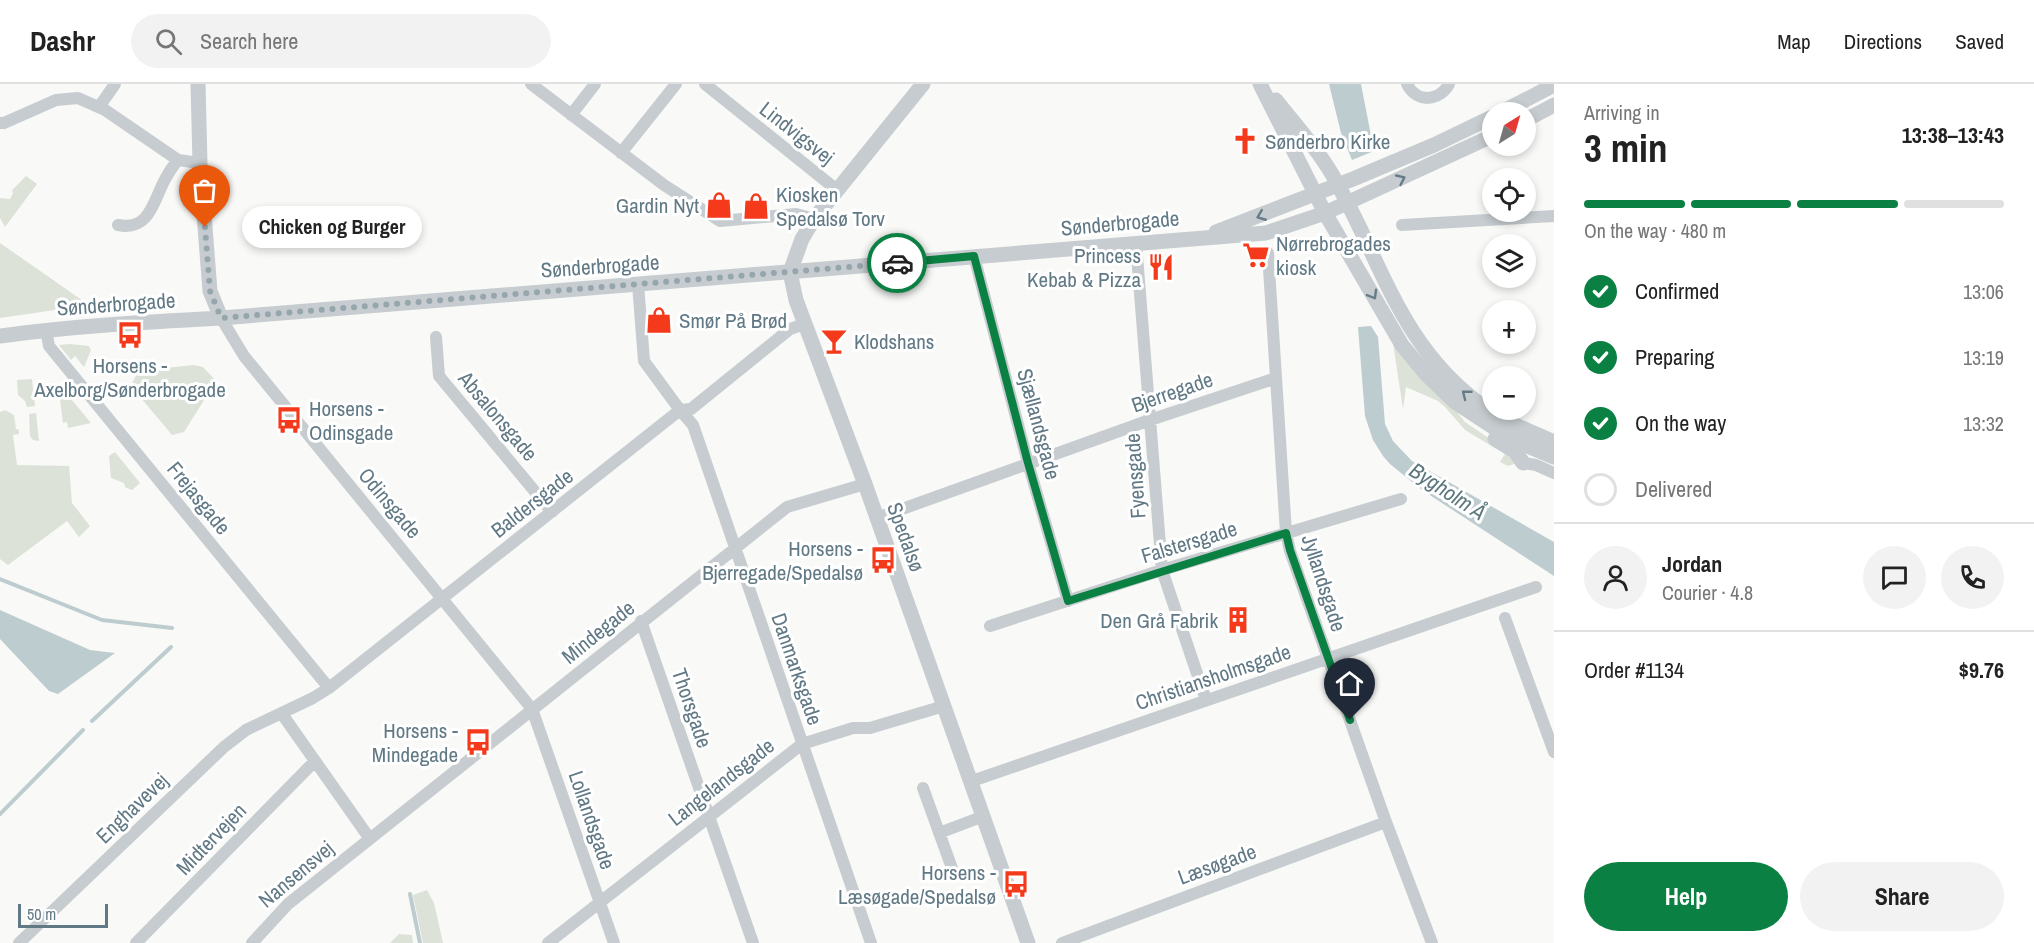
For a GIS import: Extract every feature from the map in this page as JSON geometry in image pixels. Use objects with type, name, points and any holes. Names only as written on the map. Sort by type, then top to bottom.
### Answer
[{"type":"street","points":[[99,107],[115,84]]},
{"type":"street","points":[[198,84],[200,163],[210,291],[221,318]]},
{"type":"street","points":[[531,84],[621,153],[720,221],[795,214],[814,219]]},
{"type":"street","points":[[571,115],[595,84]]},
{"type":"street","points":[[621,153],[676,84]]},
{"type":"street","name":"Lindvigsvej","points":[[705,84],[837,190]]},
{"type":"street","points":[[790,272],[801,239],[814,219],[923,84]]},
{"type":"street","points":[[1262,84],[1338,184],[1406,322],[1432,358],[1455,384],[1483,406],[1554,442]]},
{"type":"street","points":[[1262,84],[1315,193],[1402,345],[1425,373],[1465,409],[1499,431],[1554,457]]},
{"type":"street","points":[[1407,84],[1419,97],[1430,99],[1442,94],[1449,84]]},
{"type":"street","points":[[1521,102],[1554,85]]},
{"type":"street","points":[[0,123],[56,100],[78,98],[99,107],[178,160],[200,163]]},
{"type":"street","points":[[1536,115],[1554,105]]},
{"type":"street","name":"Sønderbrogade","points":[[1204,237],[1434,145],[1482,122]]},
{"type":"street","name":"Sønderbrogade","points":[[0,336],[141,322],[221,318],[1266,233],[1348,204],[1482,141]]},
{"type":"street","points":[[118,225],[135,224],[149,214],[166,176],[178,160]]},
{"type":"street","points":[[1402,225],[1554,216]]},
{"type":"street","name":"Fyensgade","points":[[1136,243],[1162,570],[1206,700]]},
{"type":"street","name":"Jyllandsgade","points":[[1268,253],[1283,458],[1286,533],[1290,550],[1386,822],[1432,943]]},
{"type":"street","name":"Sjællandsgade","points":[[974,256],[1028,463],[1068,601]]},
{"type":"street","name":"Spedalsø","points":[[790,272],[796,300],[865,484],[1028,943]]},
{"type":"street","name":"Danmarksgade","points":[[638,284],[644,362],[693,425],[871,943]]},
{"type":"street","name":"Odinsgade","points":[[221,318],[244,356],[532,710]]},
{"type":"street","name":"Baldersgade","points":[[282,714],[329,688],[680,410],[691,409],[790,329],[805,324]]},
{"type":"street","name":"Frejasgade","points":[[46,330],[49,346],[329,688]]},
{"type":"street","name":"Absalonsgade","points":[[436,337],[439,376],[552,512]]},
{"type":"street","name":"Bjerregade","points":[[877,518],[1150,420],[1276,378]]},
{"type":"street","points":[[1465,409],[1470,423],[1515,452],[1523,463],[1536,465],[1554,473]]},
{"type":"street","name":"Mindegade","points":[[369,839],[787,507],[865,484]]},
{"type":"street","name":"Falstersgade","points":[[990,626],[1162,570],[1401,499]]},
{"type":"street","name":"Christiansholmsgade","points":[[972,781],[1536,587]]},
{"type":"street","points":[[1505,618],[1554,752]]},
{"type":"street","name":"Thorsgade","points":[[641,621],[753,943]]},
{"type":"street","name":"Langelandsgade","points":[[548,943],[802,744],[853,728],[870,728],[944,706]]},
{"type":"street","name":"Lollandsgade","points":[[532,710],[614,943]]},
{"type":"street","points":[[282,714],[369,839]]},
{"type":"street","name":"Enghavevej","points":[[18,943],[224,747],[246,730],[282,714]]},
{"type":"street","name":"Midtervejen","points":[[136,943],[314,762]]},
{"type":"street","points":[[923,788],[953,871]]},
{"type":"street","points":[[939,833],[984,816]]},
{"type":"street","name":"Læsøgade","points":[[1062,943],[1386,822]]},
{"type":"street","name":"Nansensvej","points":[[252,943],[288,904],[369,839]]},
{"type":"shaded area","points":[[26,176],[37,184],[5,227],[0,218],[0,198],[10,199],[12,190]]},
{"type":"shaded area","points":[[0,243],[89,305],[0,318]]},
{"type":"shaded area","points":[[1393,343],[1465,422],[1508,451],[1514,458],[1514,464],[1508,466],[1500,462],[1505,454],[1465,430],[1438,401],[1406,387],[1403,409]]},
{"type":"shaded area","points":[[59,345],[89,346],[91,350],[84,367],[75,356],[71,360]]},
{"type":"shaded area","points":[[194,365],[203,367],[216,381],[184,432],[172,435],[131,386],[138,371]]},
{"type":"shaded area","points":[[32,379],[35,406],[27,407],[25,401],[18,395],[17,380]]},
{"type":"shaded area","points":[[67,394],[91,423],[68,428],[67,422],[63,423],[60,399]]},
{"type":"shaded area","points":[[5,410],[14,415],[16,429],[19,430],[19,434],[13,435],[17,465],[69,466],[72,503],[90,526],[79,537],[67,521],[8,565],[0,559],[0,412]]},
{"type":"shaded area","points":[[36,413],[39,441],[33,440],[30,436],[29,414]]},
{"type":"shaded area","points":[[115,452],[140,483],[132,490],[125,487],[124,483],[111,478],[109,456]]},
{"type":"shaded area","points":[[427,890],[434,903],[443,943],[423,943],[413,895]]},
{"type":"shaded area","points":[[399,934],[412,935],[413,943],[390,943]]},
{"type":"water","points":[[1329,84],[1361,84],[1374,151],[1352,160],[1341,133]]},
{"type":"water","name":"Bygholm Å","points":[[1371,326],[1378,337],[1385,424],[1393,441],[1412,461],[1554,542],[1554,576],[1422,490],[1383,456],[1373,440],[1365,416],[1358,327]]},
{"type":"water","points":[[0,610],[90,650],[115,653],[58,694],[49,691],[0,639]]},
{"type":"waterway","points":[[0,579],[102,620],[172,628]]},
{"type":"waterway","points":[[92,721],[171,647]]},
{"type":"waterway","points":[[0,814],[83,730]]},
{"type":"waterway","points":[[410,894],[420,943]]},
{"type":"way so far","points":[[205,227],[210,291],[221,318],[897,263]]},
{"type":"place","name":"Sønderbro Kirke","points":[[1245,141]]},
{"type":"place","name":"Gardin Nyt","points":[[719,205]]},
{"type":"place","name":"Kiosken Spedalsø Torv","points":[[756,206]]},
{"type":"place","name":"Chicken og Burger","points":[[205,227]]},
{"type":"place","name":"Nørrebrogades kiosk","points":[[1256,255]]},
{"type":"place","name":"Princess Kebab & Pizza","points":[[1161,267]]},
{"type":"place","name":"Smør På Brød","points":[[659,320]]},
{"type":"place","name":"Horsens - Axelborg/Sønderbrogade","points":[[130,335]]},
{"type":"place","name":"Klodshans","points":[[834,341]]},
{"type":"place","name":"Horsens - Odinsgade","points":[[289,420]]},
{"type":"place","name":"Horsens - Bjerregade/Spedalsø","points":[[883,560]]},
{"type":"place","name":"Den Grå Fabrik","points":[[1238,620]]},
{"type":"place","name":"Horsens - Mindegade","points":[[478,742]]},
{"type":"place","name":"Horsens - Læsøgade/Spedalsø","points":[[1016,884]]},
{"type":"route","points":[[897,263],[974,256],[1028,463],[1068,601],[1286,533],[1350,720]]}]
